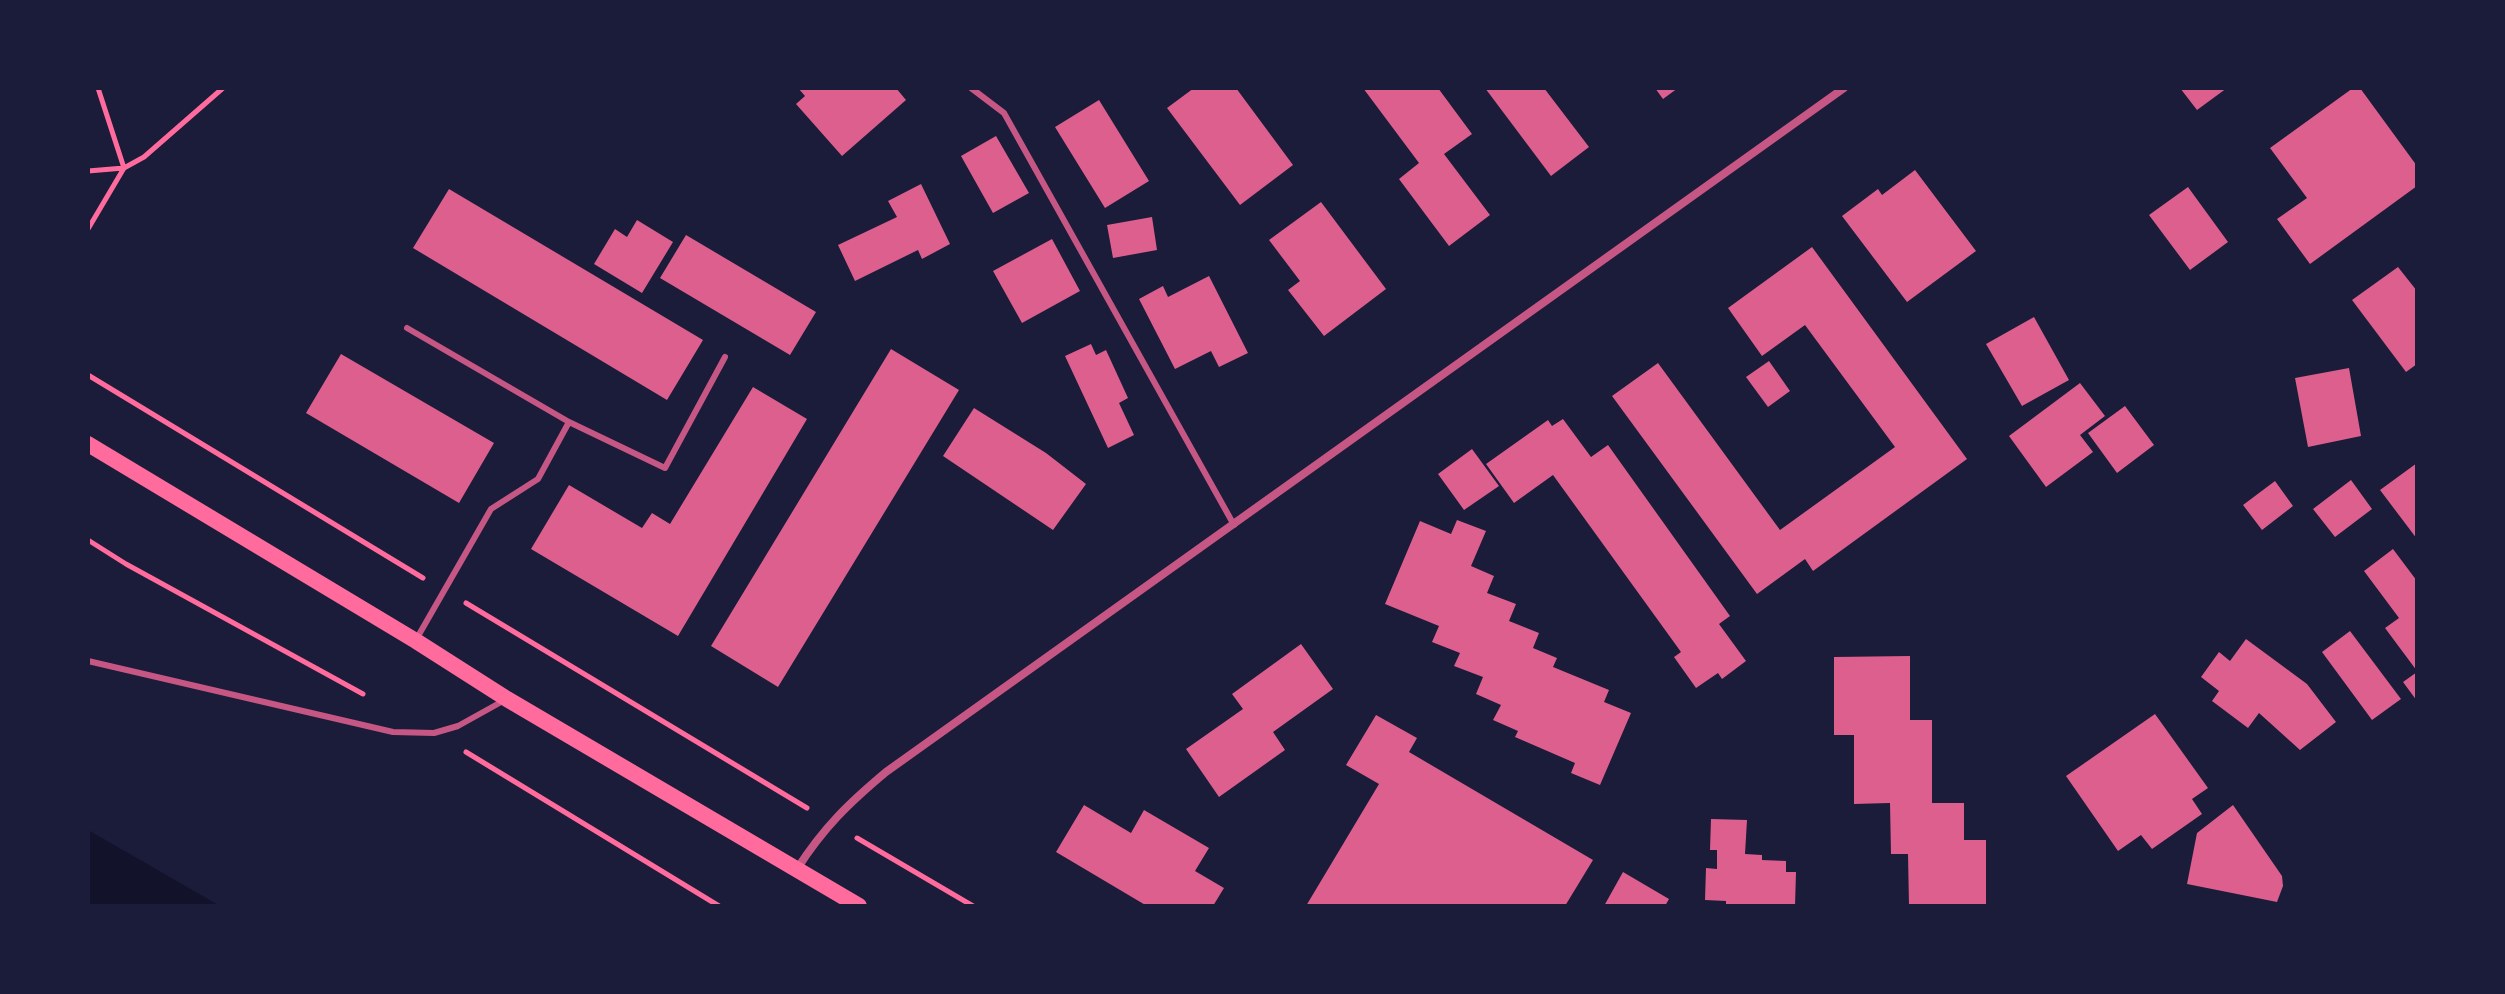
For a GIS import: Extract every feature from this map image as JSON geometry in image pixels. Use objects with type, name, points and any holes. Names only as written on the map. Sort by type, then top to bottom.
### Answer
[{"type":"main road","points":[[88,444],[507,699],[859,906]]},
{"type":"street","points":[[797,869],[819,834],[886,772],[1844,88]]},
{"type":"lane","points":[[971,88],[1004,113],[1234,525]]},
{"type":"lane","points":[[407,328],[569,422],[665,468],[725,357]]},
{"type":"lane","points":[[416,641],[491,509],[538,479],[569,422]]},
{"type":"lane","points":[[88,661],[393,732],[434,733],[458,726],[507,699]]},
{"type":"path","points":[[88,229],[124,168],[98,88]]},
{"type":"path","points":[[88,171],[124,168],[144,157],[223,88]]},
{"type":"path","points":[[88,375],[973,906]]},
{"type":"shaded area","points":[[88,830],[220,906],[88,906]]},
{"type":"building","points":[[798,88],[896,88],[906,100],[842,156],[796,104],[805,96]]},
{"type":"building","points":[[1194,88],[1236,88],[1293,165],[1240,205],[1167,108]]},
{"type":"building","points":[[1363,88],[1438,88],[1472,134],[1444,154],[1490,215],[1449,246],[1399,179],[1419,163]]},
{"type":"building","points":[[1485,88],[1544,88],[1589,147],[1551,176]]},
{"type":"building","points":[[1655,88],[1678,88],[1663,99]]},
{"type":"building","points":[[2180,88],[2227,88],[2197,110]]},
{"type":"building","points":[[2353,88],[2360,88],[2417,166],[2417,186],[2310,264],[2277,219],[2307,198],[2270,148]]},
{"type":"building","points":[[1099,100],[1149,181],[1105,208],[1055,127]]},
{"type":"building","points":[[996,136],[1029,193],[993,213],[961,156]]},
{"type":"building","points":[[1915,170],[1976,251],[1907,302],[1842,216],[1878,189],[1882,195]]},
{"type":"building","points":[[921,184],[950,244],[922,259],[918,250],[855,281],[838,245],[897,217],[888,201]]},
{"type":"building","points":[[2188,187],[2228,242],[2190,270],[2149,215]]},
{"type":"building","points":[[449,189],[703,340],[667,400],[413,248]]},
{"type":"building","points":[[1321,202],[1386,289],[1324,336],[1288,290],[1300,281],[1269,240]]},
{"type":"building","points":[[1152,217],[1157,250],[1113,258],[1107,225]]},
{"type":"building","points":[[637,220],[673,242],[642,293],[594,264],[615,229],[627,237]]},
{"type":"building","points":[[686,235],[816,312],[790,355],[660,278]]},
{"type":"building","points":[[1052,239],[1080,291],[1022,323],[993,271]]},
{"type":"building","points":[[1812,247],[1967,459],[1813,571],[1805,559],[1757,594],[1612,396],[1658,363],[1780,530],[1895,447],[1805,325],[1762,356],[1728,308]]},
{"type":"building","points":[[2398,267],[2417,291],[2417,364],[2406,372],[2352,300]]},
{"type":"building","points":[[1209,276],[1248,353],[1219,367],[1211,351],[1175,369],[1139,299],[1163,286],[1168,297]]},
{"type":"building","points":[[2034,317],[2069,380],[2022,406],[1986,344]]},
{"type":"building","points":[[1091,344],[1096,355],[1106,350],[1128,398],[1119,403],[1134,435],[1108,448],[1065,356]]},
{"type":"building","points":[[891,349],[959,390],[778,687],[711,646]]},
{"type":"building","points":[[341,354],[494,443],[459,503],[306,413]]},
{"type":"building","points":[[1769,361],[1790,391],[1768,407],[1746,377]]},
{"type":"building","points":[[2349,368],[2361,436],[2308,447],[2295,378]]},
{"type":"building","points":[[2080,383],[2105,416],[2080,435],[2093,452],[2046,487],[2009,436]]},
{"type":"building","points":[[753,387],[807,419],[678,636],[531,549],[569,485],[642,528],[652,513],[670,524]]},
{"type":"building","points":[[2125,406],[2154,445],[2117,473],[2088,433]]},
{"type":"building","points":[[974,408],[1046,453],[1086,484],[1053,530],[943,456]]},
{"type":"building","points":[[1563,419],[1591,457],[1608,445],[1730,616],[1719,624],[1746,661],[1722,679],[1718,673],[1696,688],[1674,657],[1681,652],[1553,475],[1514,503],[1486,464],[1548,420],[1552,426]]},
{"type":"building","points":[[1472,449],[1499,486],[1464,510],[1438,474]]},
{"type":"building","points":[[2417,463],[2417,539],[2380,490]]},
{"type":"building","points":[[2351,480],[2372,509],[2335,537],[2313,509]]},
{"type":"building","points":[[2275,481],[2293,506],[2262,530],[2243,505]]},
{"type":"building","points":[[1457,520],[1486,531],[1471,566],[1494,576],[1487,593],[1516,604],[1509,621],[1539,633],[1533,648],[1557,658],[1553,667],[1609,690],[1604,702],[1631,713],[1600,785],[1571,773],[1575,763],[1515,737],[1518,731],[1493,720],[1501,705],[1476,694],[1483,677],[1454,666],[1460,653],[1432,642],[1439,626],[1385,604],[1420,521],[1451,534]]},
{"type":"building","points":[[2393,549],[2417,581],[2417,671],[2385,628],[2399,618],[2364,571]]},
{"type":"building","points":[[2350,631],[2401,699],[2372,720],[2322,652]]},
{"type":"building","points":[[2246,639],[2307,684],[2336,722],[2300,750],[2259,713],[2248,728],[2212,701],[2219,691],[2201,677],[2219,652],[2230,661]]},
{"type":"building","points":[[1301,644],[1333,689],[1273,732],[1285,750],[1219,797],[1186,749],[1243,709],[1232,694]]},
{"type":"building","points":[[1910,656],[1910,720],[1932,720],[1932,803],[1964,803],[1964,840],[1986,840],[1986,906],[1909,906],[1908,854],[1891,854],[1890,803],[1854,804],[1854,735],[1834,735],[1834,657]]},
{"type":"building","points":[[2417,672],[2417,701],[2403,682]]},
{"type":"building","points":[[2155,714],[2208,788],[2192,799],[2202,814],[2152,849],[2141,835],[2118,851],[2066,776]]},
{"type":"building","points":[[1376,715],[1417,738],[1409,752],[1593,860],[1565,906],[1306,906],[1379,784],[1346,765]]},
{"type":"building","points":[[1084,805],[1131,833],[1144,810],[1209,848],[1195,871],[1224,888],[1213,906],[1147,906],[1056,852]]},
{"type":"building","points":[[2233,805],[2282,876],[2283,886],[2277,902],[2187,884],[2197,833]]},
{"type":"building","points":[[1711,819],[1747,820],[1745,854],[1762,855],[1762,860],[1786,861],[1786,872],[1796,872],[1795,906],[1726,906],[1726,901],[1705,900],[1706,868],[1717,869],[1717,850],[1710,850]]},
{"type":"building","points":[[1623,872],[1669,899],[1665,906],[1604,906]]}]
